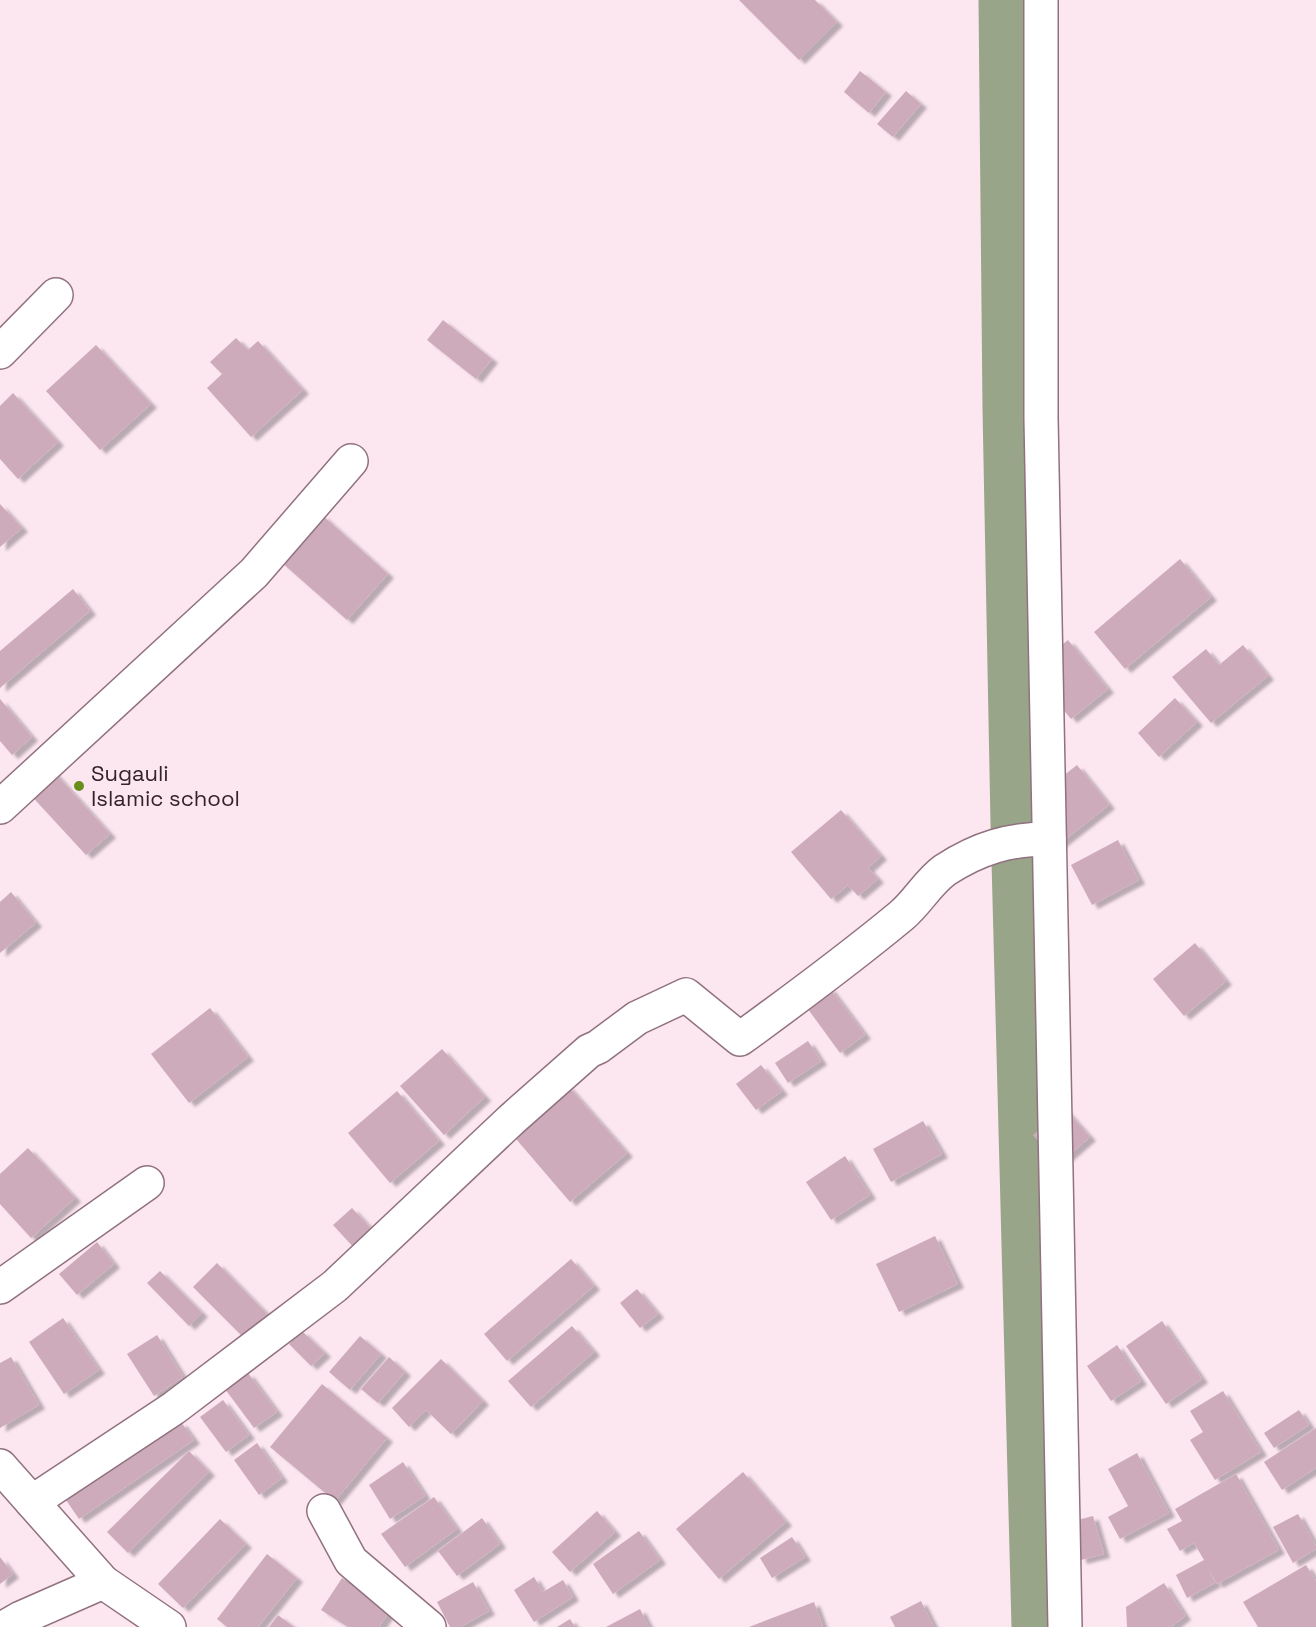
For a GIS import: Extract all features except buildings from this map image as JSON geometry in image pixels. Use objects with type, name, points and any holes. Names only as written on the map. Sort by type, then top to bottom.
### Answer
[{"type":"street","points":[[1041,0],[1041,418],[1065,1627]]},
{"type":"street","points":[[0,352],[56,295]]},
{"type":"street","points":[[0,807],[254,573],[351,461]]},
{"type":"street","points":[[32,1502],[174,1408],[335,1286],[511,1120],[589,1050],[598,1047],[637,1018],[686,995],[740,1039],[823,978],[903,914],[944,871],[993,846],[1027,839],[1049,839]]},
{"type":"street","points":[[0,1287],[147,1183]]},
{"type":"street","points":[[0,1466],[103,1582],[170,1627]]},
{"type":"street","points":[[324,1510],[351,1561],[429,1627]]},
{"type":"street","points":[[14,1624],[103,1582]]},
{"type":"waterway","points":[[1001,0],[1005,408],[1013,823],[1034,1627]]},
{"type":"place","name":"Sugauli Islamic school","points":[[79,786]]}]
